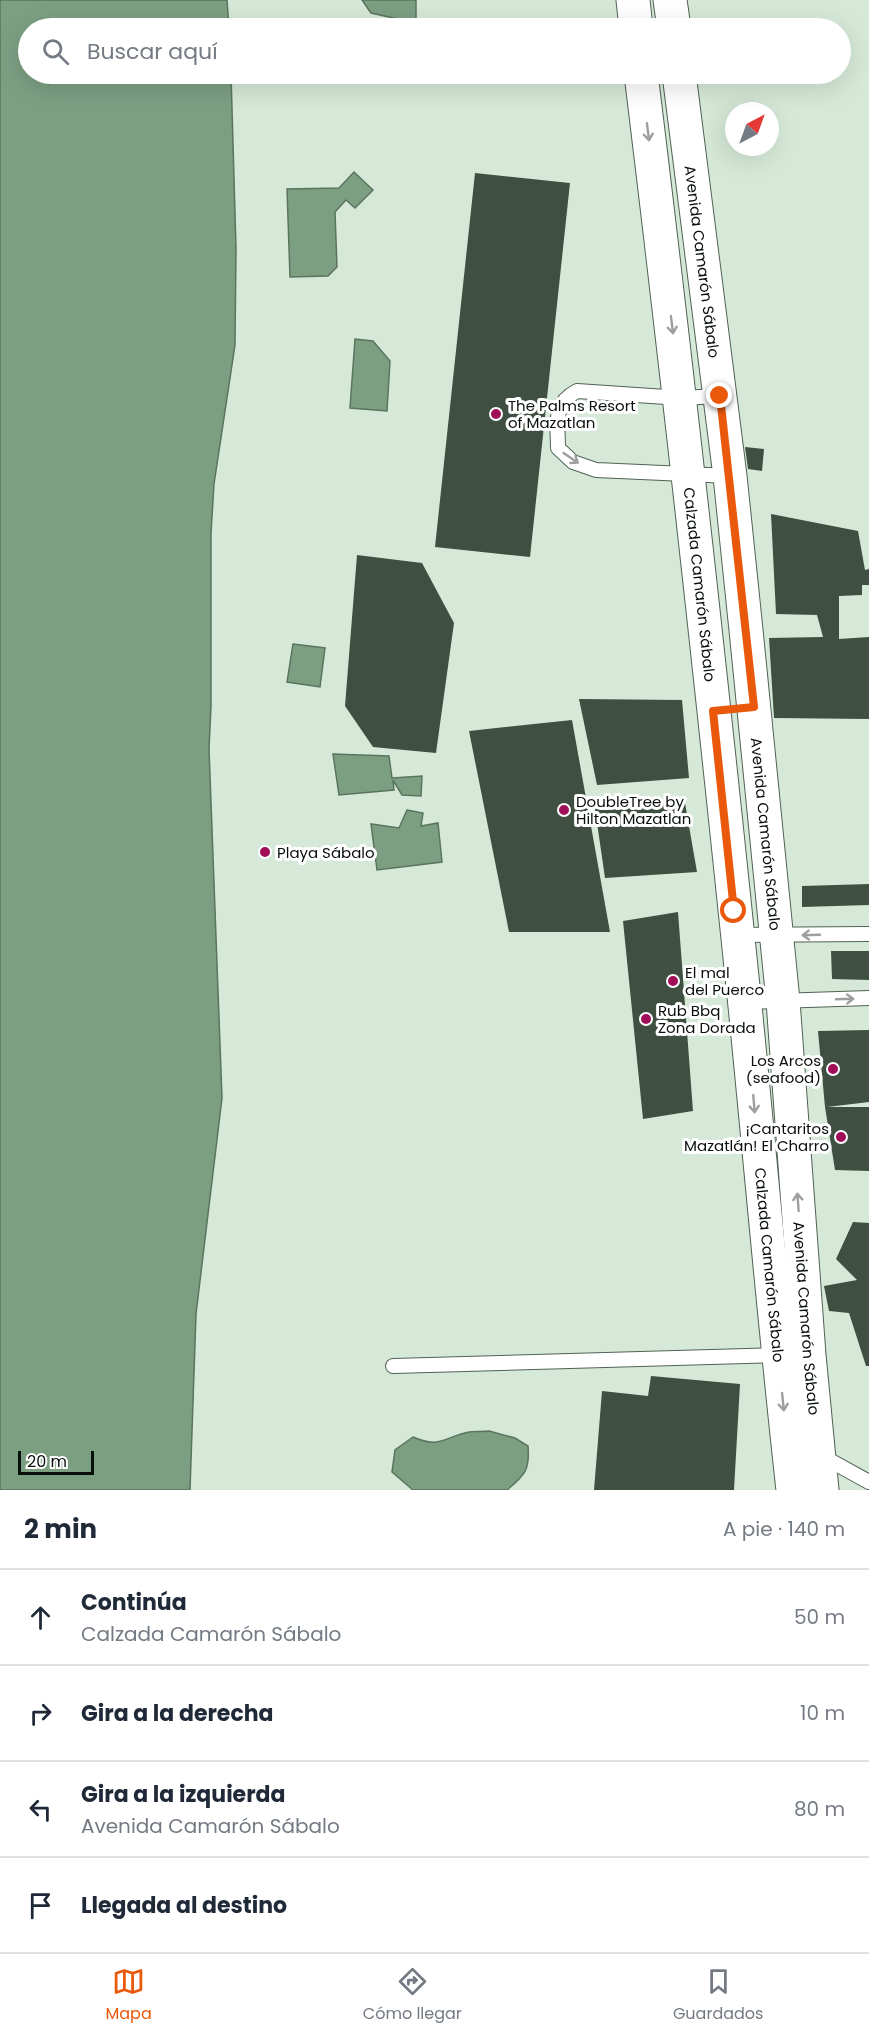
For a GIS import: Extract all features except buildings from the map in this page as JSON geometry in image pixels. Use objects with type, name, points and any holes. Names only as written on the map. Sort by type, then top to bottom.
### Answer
[{"type":"main road","points":[[633,0],[635,18]]},
{"type":"main road","points":[[670,0],[673,18]]},
{"type":"main road","name":"Calzada Camarón Sábalo","points":[[642,84],[681,398],[687,475],[744,1002],[812,1490]]},
{"type":"main road","name":"Avenida Camarón Sábalo","points":[[680,84],[730,476],[783,1001],[793,1355],[818,1454],[812,1490]]},
{"type":"main road","points":[[705,633],[746,630]]},
{"type":"main road","points":[[713,711],[754,707]]},
{"type":"lane","points":[[720,396],[681,398],[577,391],[566,397],[558,410],[558,448],[573,462],[596,470],[730,476]]},
{"type":"lane","points":[[736,935],[869,934]]},
{"type":"lane","points":[[744,1002],[869,998]]},
{"type":"lane","points":[[393,1366],[793,1355]]},
{"type":"lane","points":[[818,1454],[869,1482]]},
{"type":"shaded area","points":[[0,0],[227,0],[228,18],[18,18],[18,84],[231,84],[236,248],[235,345],[214,484],[211,533],[209,749],[222,1098],[196,1314],[190,1490],[0,1490]]},
{"type":"shaded area","points":[[362,0],[416,0],[416,18],[394,18],[371,13]]},
{"type":"shaded area","points":[[354,172],[373,190],[355,208],[346,200],[335,212],[337,267],[328,276],[290,277],[287,189],[339,188]]},
{"type":"shaded area","points":[[355,339],[373,341],[390,361],[387,411],[350,408]]},
{"type":"shaded area","points":[[293,644],[325,648],[320,687],[287,682]]},
{"type":"shaded area","points":[[333,754],[389,756],[392,778],[422,776],[421,796],[402,795],[393,780],[394,790],[339,795]]},
{"type":"shaded area","points":[[407,810],[423,813],[421,826],[438,823],[442,862],[377,870],[371,824],[399,828]]},
{"type":"shaded area","points":[[489,1431],[515,1438],[528,1446],[527,1467],[507,1490],[413,1490],[392,1472],[395,1450],[413,1437],[436,1442],[469,1432]]},
{"type":"place","name":"The Palms Resort of Mazatlan","points":[[496,414]]},
{"type":"place","name":"DoubleTree by Hilton Mazatlan","points":[[564,810]]},
{"type":"place","name":"Playa Sábalo","points":[[265,852]]},
{"type":"place","name":"El mal del Puerco","points":[[673,981]]},
{"type":"place","name":"Rub Bbq Zona Dorada","points":[[646,1019]]},
{"type":"place","name":"Los Arcos (seafood)","points":[[833,1069]]},
{"type":"place","name":"¡Cantaritos Mazatlán! El Charro","points":[[841,1137]]},
{"type":"route","points":[[720,396],[754,707],[713,711],[734,911]]}]
